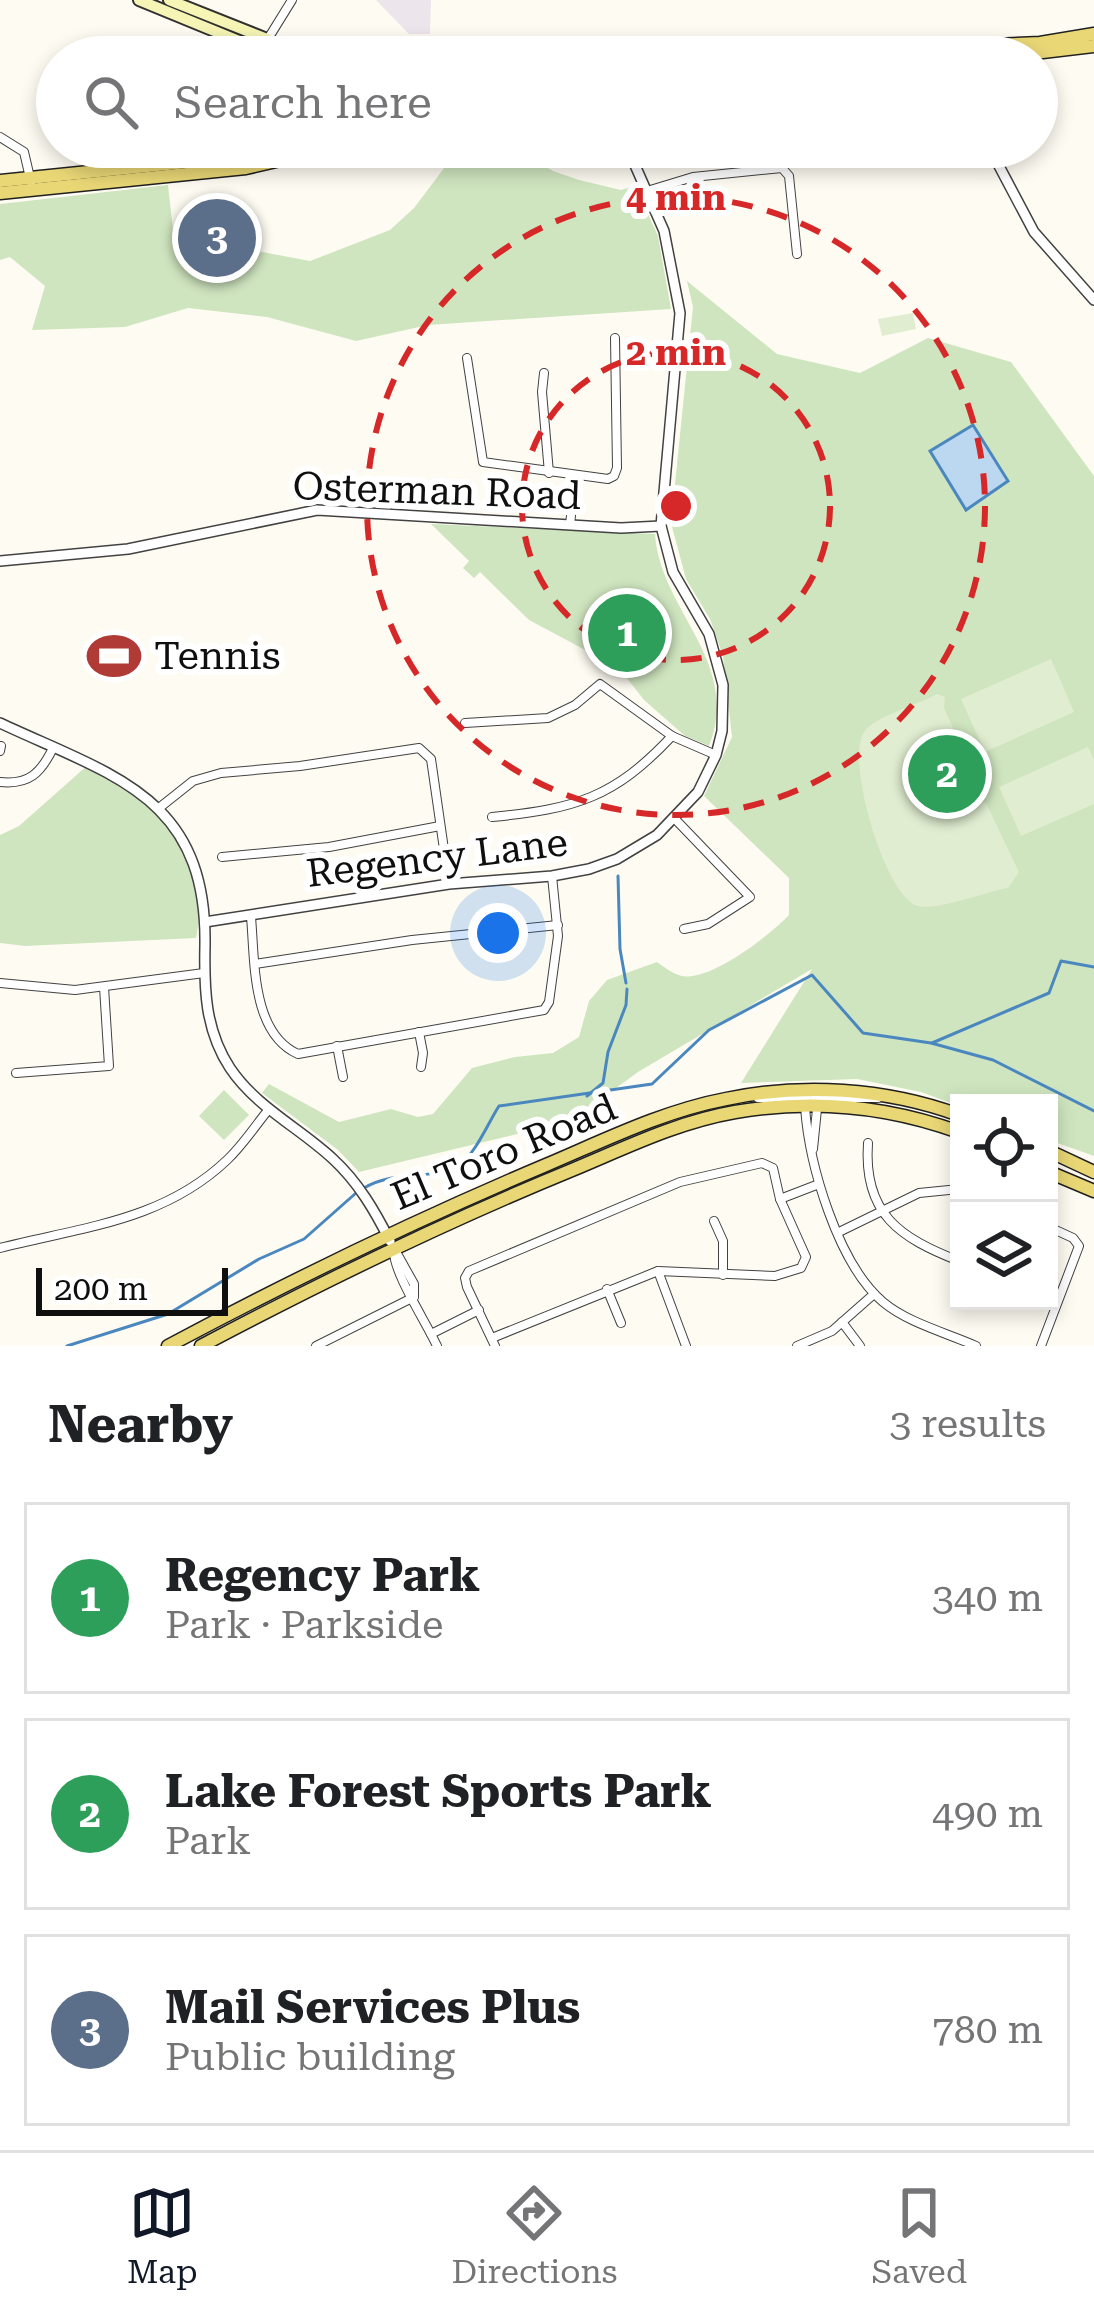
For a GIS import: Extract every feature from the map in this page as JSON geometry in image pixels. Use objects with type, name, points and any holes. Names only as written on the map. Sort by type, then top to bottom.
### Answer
[{"type":"main road","points":[[140,0],[242,36]]},
{"type":"main road","points":[[169,0],[248,36]]},
{"type":"main road","points":[[1058,40],[1094,34]]},
{"type":"main road","points":[[1058,50],[1094,46]]},
{"type":"main road","points":[[123,175],[168,168]]},
{"type":"main road","points":[[0,193],[32,184],[246,168]]},
{"type":"main road","points":[[0,181],[32,184]]},
{"type":"main road","name":"El Toro Road","points":[[169,1346],[651,1121],[749,1096],[839,1090],[950,1113]]},
{"type":"main road","name":"El Toro Road","points":[[201,1346],[390,1242],[676,1127],[737,1112],[810,1105],[888,1112],[950,1129]]},
{"type":"main road","points":[[1058,1155],[1094,1172]]},
{"type":"main road","points":[[1058,1176],[1094,1194]]},
{"type":"street","points":[[270,36],[292,0]]},
{"type":"street","points":[[0,137],[24,152],[32,184]]},
{"type":"street","points":[[122,168],[123,175]]},
{"type":"street","name":"Regency Lane","points":[[205,922],[449,884],[552,876],[616,859],[657,835],[698,792],[716,755],[724,705],[720,666],[709,634],[673,572],[661,526],[680,313],[670,250],[637,168]]},
{"type":"street","points":[[647,191],[693,177],[782,168],[788,176],[797,254]]},
{"type":"street","points":[[999,168],[1034,232],[1094,300]]},
{"type":"street","points":[[467,358],[482,462],[608,479],[616,473],[615,338]]},
{"type":"street","points":[[544,374],[549,473]]},
{"type":"street","points":[[570,525],[575,477]]},
{"type":"street","name":"Osterman Road","points":[[0,562],[128,550],[317,510],[661,526]]},
{"type":"street","points":[[465,723],[548,718],[575,705],[600,684],[672,736],[716,755]]},
{"type":"street","points":[[0,723],[121,779],[159,808],[191,857],[202,891],[208,1018],[219,1047],[241,1082],[349,1175],[370,1203],[390,1242],[393,1264],[436,1346]]},
{"type":"street","points":[[492,817],[546,812],[592,800],[635,773],[672,736]]},
{"type":"street","points":[[0,782],[37,775],[52,748]]},
{"type":"street","points":[[159,808],[193,782],[221,773],[412,748],[425,751],[431,759],[449,884]]},
{"type":"street","points":[[675,819],[750,897],[708,924],[684,929]]},
{"type":"street","points":[[222,857],[328,847],[440,826]]},
{"type":"street","points":[[251,917],[263,1008],[285,1045],[298,1054],[546,1008],[558,925],[552,876]]},
{"type":"street","points":[[255,964],[412,940],[558,925]]},
{"type":"street","points":[[0,983],[62,991],[204,973]]},
{"type":"street","points":[[16,1072],[109,1066],[104,987]]},
{"type":"street","points":[[419,1032],[421,1066]]},
{"type":"street","points":[[337,1046],[343,1077]]},
{"type":"street","points":[[749,1096],[800,1097],[810,1105],[807,1136],[819,1184],[855,1271],[875,1294],[892,1308],[976,1346]]},
{"type":"street","name":"El Toro Road","points":[[810,1105],[830,1097],[870,1100],[886,1096]]},
{"type":"street","points":[[0,1248],[112,1223],[163,1205],[226,1161],[269,1109]]},
{"type":"street","points":[[868,1143],[871,1180],[883,1210],[915,1244],[950,1258]]},
{"type":"street","points":[[770,1165],[780,1198],[806,1263],[775,1276],[658,1271],[493,1342],[465,1278],[469,1271],[710,1172],[770,1165]]},
{"type":"street","points":[[780,1198],[819,1184]]},
{"type":"street","points":[[839,1232],[919,1193],[950,1190]]},
{"type":"street","points":[[714,1221],[723,1241],[723,1275]]},
{"type":"street","points":[[1058,1231],[1079,1246],[1058,1301]]},
{"type":"street","points":[[658,1271],[686,1346]]},
{"type":"street","points":[[608,1289],[621,1323]]},
{"type":"street","points":[[797,1346],[818,1339],[875,1294]]},
{"type":"street","points":[[316,1346],[414,1297]]},
{"type":"street","points":[[431,1334],[479,1310]]},
{"type":"street","points":[[1041,1346],[1055,1310]]},
{"type":"street","points":[[842,1322],[860,1346]]},
{"type":"shaded area","points":[[376,0],[431,0],[430,34],[409,34]]},
{"type":"green space","points":[[444,168],[548,168],[621,190],[635,186],[658,236],[671,309],[428,325],[356,341],[267,317],[188,308],[125,327],[32,330],[45,286],[10,257],[0,260],[0,204],[168,185],[175,248],[223,254],[252,250],[310,261],[390,230],[414,208]]},
{"type":"green space","points":[[687,281],[777,354],[860,373],[928,338],[1011,362],[1094,476],[1094,1156],[1058,1143],[1058,1094],[950,1094],[950,1103],[857,1079],[741,1083],[812,969],[638,1072],[571,1121],[359,1172],[338,1150],[262,1093],[269,1084],[339,1122],[391,1109],[418,1117],[433,1114],[472,1068],[553,1053],[579,1037],[589,1001],[607,980],[657,962],[682,976],[708,972],[754,945],[789,915],[789,878],[704,796],[732,737],[723,656],[710,619],[686,579],[671,523],[693,307]]},
{"type":"green space","points":[[913,313],[916,329],[882,336],[878,319]]},
{"type":"green space","points":[[431,524],[655,534],[670,588],[708,662],[715,688],[716,716],[709,746],[685,736],[644,700],[619,668],[529,620],[480,572],[474,578],[463,568],[469,561]]},
{"type":"green space","points":[[1051,659],[1074,712],[985,752],[961,699]]},
{"type":"green space","points":[[937,694],[945,697],[944,708],[962,748],[956,766],[959,782],[969,795],[986,803],[1019,872],[1008,888],[926,907],[905,897],[881,854],[864,797],[860,747],[870,726]]},
{"type":"green space","points":[[1088,747],[1094,760],[1094,804],[1021,836],[999,787]]},
{"type":"green space","points":[[89,764],[150,800],[186,846],[203,897],[196,938],[25,946],[0,943],[0,835],[19,826]]},
{"type":"green space","points":[[224,1090],[249,1115],[224,1140],[199,1116]]},
{"type":"water","points":[[973,425],[1008,481],[966,510],[930,451]]},
{"type":"waterway","points":[[618,876],[626,983]]},
{"type":"waterway","points":[[932,1043],[1049,993],[1061,961],[1094,967]]},
{"type":"waterway","points":[[364,1188],[460,1164],[499,1106],[652,1084],[709,1030],[812,975],[863,1033],[931,1043],[993,1060],[1094,1111]]},
{"type":"waterway","points":[[587,1096],[603,1083],[627,989]]},
{"type":"waterway","points":[[67,1346],[168,1314],[259,1259],[304,1239],[356,1193]]},
{"type":"place","name":"Mail Services Plus","points":[[217,238]]},
{"type":"place","name":"Regency Park","points":[[627,633]]},
{"type":"place","name":"Tennis","points":[[114,656]]},
{"type":"place","name":"Lake Forest Sports Park","points":[[947,774]]}]
